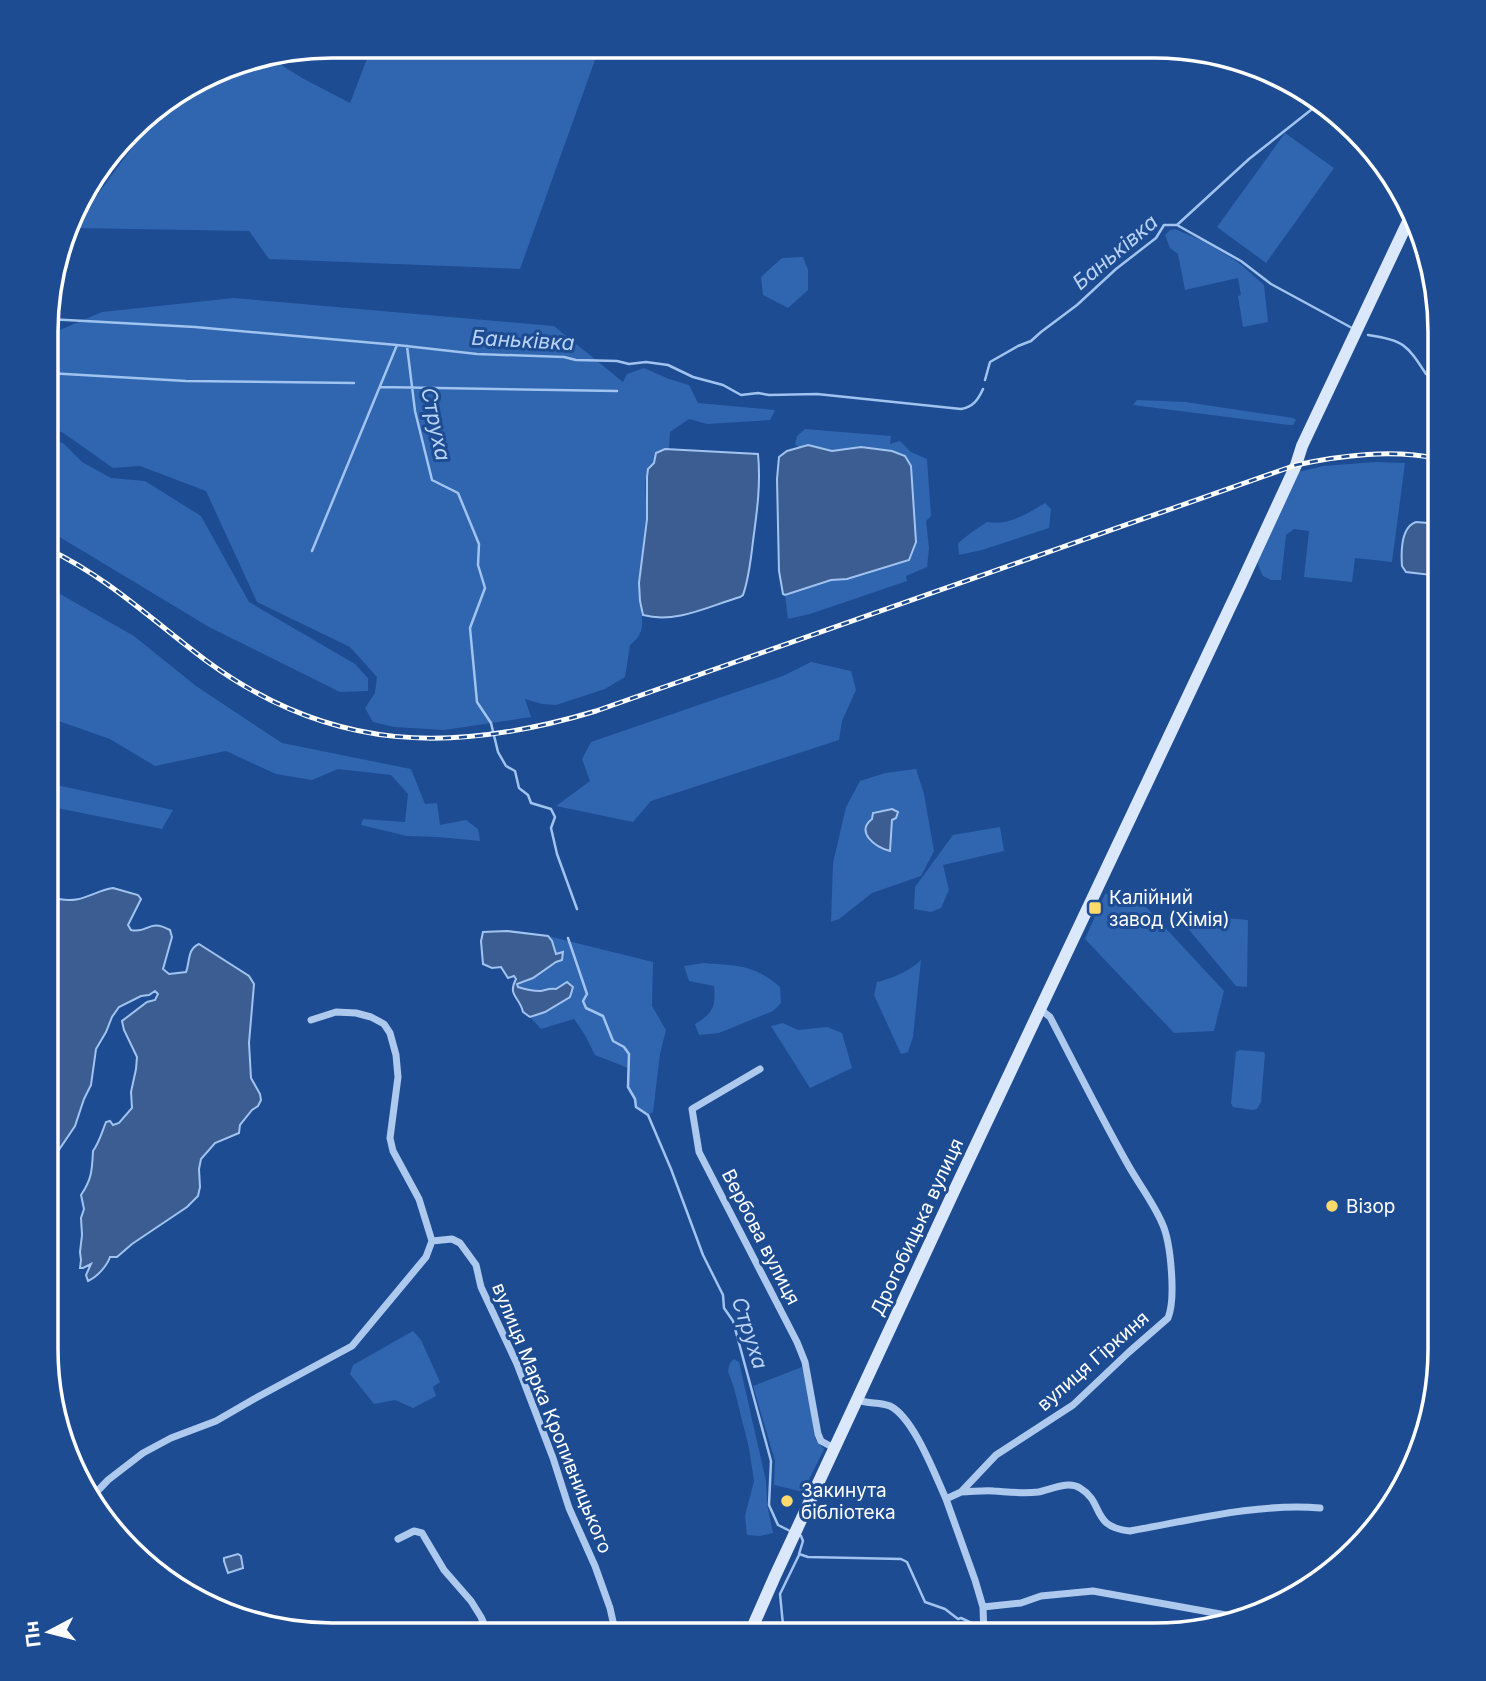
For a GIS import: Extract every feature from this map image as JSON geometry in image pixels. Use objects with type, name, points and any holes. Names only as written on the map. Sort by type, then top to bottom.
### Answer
[{"type":"street","name":"Дрогобицька вулиця","points":[[754,1623],[1406,225]]},
{"type":"street","name":"вулиця Гіркиня","points":[[946,1499],[961,1492],[996,1455],[1073,1405],[1168,1318],[1171,1310],[1169,1247],[1163,1225],[1127,1164],[1050,1017],[1040,1009]]},
{"type":"street","points":[[97,1491],[143,1453],[171,1438],[216,1421],[352,1346],[426,1257],[432,1241],[419,1199],[393,1151],[390,1138],[398,1077],[397,1055],[390,1033],[384,1024],[356,1013],[336,1012],[311,1020]]},
{"type":"street","name":"Вербова вулиця","points":[[760,1069],[692,1109],[699,1152],[797,1342],[805,1362],[818,1434],[821,1441],[834,1448]]},
{"type":"street","name":"вулиця Марка Кропивницького","points":[[432,1241],[452,1239],[460,1243],[475,1265],[481,1287],[517,1364],[569,1508],[611,1608],[614,1623]]},
{"type":"street","points":[[858,1400],[891,1406],[907,1423],[926,1452],[975,1580],[983,1607],[984,1623]]},
{"type":"street","points":[[961,1492],[1025,1494],[1072,1485],[1090,1497],[1108,1525],[1117,1530],[1130,1531],[1234,1513],[1280,1508],[1320,1508]]},
{"type":"street","points":[[398,1539],[414,1531],[422,1533],[444,1570],[471,1601],[484,1623]]},
{"type":"street","points":[[983,1607],[1021,1603],[1041,1596],[1093,1591],[1223,1614]]},
{"type":"shaded area","points":[[367,58],[596,58],[520,269],[269,259],[249,231],[79,228],[87,209],[141,135],[165,114],[211,86],[244,72],[278,63],[350,103]]},
{"type":"shaded area","points":[[1285,133],[1334,168],[1266,263],[1217,227]]},
{"type":"shaded area","points":[[1175,229],[1203,241],[1238,262],[1264,285],[1268,322],[1243,327],[1238,278],[1185,290],[1178,254],[1170,248],[1165,235]]},
{"type":"shaded area","points":[[803,257],[808,270],[808,290],[788,308],[763,295],[761,277],[782,258]]},
{"type":"shaded area","points":[[234,298],[554,326],[623,382],[627,374],[644,368],[689,385],[698,403],[775,410],[770,420],[707,424],[689,419],[670,432],[669,449],[656,454],[654,464],[649,468],[645,490],[646,515],[640,595],[642,625],[639,635],[630,645],[625,677],[605,689],[556,705],[525,699],[531,717],[444,730],[394,727],[373,722],[365,708],[375,693],[377,677],[350,647],[257,602],[206,491],[140,466],[113,468],[58,431],[58,331],[102,312]]},
{"type":"shaded area","points":[[1137,400],[1185,402],[1296,420],[1293,425],[1289,425],[1133,405]]},
{"type":"shaded area","points":[[805,429],[891,436],[890,444],[900,441],[911,452],[927,459],[931,516],[926,521],[929,548],[927,567],[906,576],[907,581],[788,619],[785,595],[909,560],[875,450],[829,451],[808,446],[799,448],[795,444],[797,436]]},
{"type":"shaded area","points":[[58,442],[63,443],[82,462],[111,478],[145,481],[201,516],[249,602],[355,664],[368,678],[368,691],[340,692],[209,627],[58,536]]},
{"type":"shaded area","points":[[808,445],[832,451],[861,447],[892,451],[905,456],[911,466],[916,542],[909,560],[847,579],[831,580],[783,594],[779,571],[779,457],[787,451]]},
{"type":"shaded area","points":[[665,449],[758,454],[759,487],[751,562],[743,595],[680,616],[655,617],[643,615],[639,583],[647,519],[648,469],[654,463],[656,453]]},
{"type":"shaded area","points":[[1405,463],[1392,562],[1355,558],[1352,582],[1304,577],[1309,531],[1294,529],[1286,535],[1281,580],[1271,580],[1263,576],[1258,562],[1298,472],[1323,466]]},
{"type":"shaded area","points":[[1045,503],[1051,509],[1049,528],[959,555],[958,543],[987,522],[1010,521]]},
{"type":"shaded area","points":[[1416,522],[1428,523],[1428,575],[1406,572],[1402,566],[1402,547],[1407,529]]},
{"type":"shaded area","points":[[58,593],[134,636],[196,686],[282,743],[411,769],[425,804],[437,803],[440,825],[466,820],[478,829],[480,841],[407,836],[361,825],[363,819],[405,822],[408,794],[391,775],[338,769],[312,780],[276,774],[226,751],[155,766],[110,739],[58,721]]},
{"type":"shaded area","points":[[811,662],[851,671],[856,690],[842,721],[839,740],[651,801],[633,822],[556,806],[590,781],[582,759],[591,742],[783,676]]},
{"type":"shaded area","points":[[916,769],[924,794],[934,851],[921,876],[872,893],[839,919],[831,922],[833,863],[846,807],[860,781],[885,773]]},
{"type":"shaded area","points":[[58,785],[173,810],[162,829],[58,808]]},
{"type":"shaded area","points":[[892,809],[898,812],[892,820],[890,851],[873,843],[866,834],[866,829],[873,813]]},
{"type":"shaded area","points":[[1000,827],[1004,851],[943,865],[949,890],[941,908],[931,912],[914,909],[915,887],[953,835]]},
{"type":"shaded area","points":[[113,888],[138,895],[141,899],[128,925],[131,930],[157,926],[170,930],[172,937],[163,969],[169,974],[186,972],[191,952],[199,944],[249,976],[254,984],[249,1043],[251,1078],[261,1100],[240,1125],[239,1133],[215,1143],[201,1159],[198,1196],[187,1207],[117,1257],[110,1257],[101,1271],[88,1281],[86,1275],[91,1264],[80,1268],[81,1218],[84,1209],[81,1195],[91,1174],[93,1151],[106,1122],[110,1121],[113,1125],[119,1123],[132,1108],[131,1092],[137,1057],[122,1021],[147,1002],[155,1000],[158,994],[155,991],[119,1007],[112,1017],[96,1049],[91,1085],[75,1126],[58,1151],[58,900],[81,899]]},
{"type":"shaded area","points":[[1132,892],[1224,991],[1214,1031],[1174,1033],[1085,939],[1105,894]]},
{"type":"shaded area","points":[[1184,914],[1248,920],[1247,987],[1236,986],[1180,919]]},
{"type":"shaded area","points":[[507,931],[548,936],[556,954],[563,952],[562,960],[533,978],[517,984],[518,987],[540,991],[556,989],[567,982],[573,987],[570,997],[545,1012],[530,1017],[523,1012],[513,993],[516,979],[514,976],[508,978],[501,967],[492,968],[483,964],[483,932]]},
{"type":"shaded area","points":[[548,936],[653,962],[652,1006],[666,1030],[660,1054],[653,1112],[648,1115],[636,1107],[628,1087],[628,1068],[595,1055],[574,1019],[541,1029],[530,1017],[557,1004],[556,989],[534,991],[517,985],[562,959],[563,952],[556,954]]},
{"type":"shaded area","points":[[921,960],[913,1037],[908,1052],[901,1054],[874,995],[877,982],[900,974]]},
{"type":"shaded area","points":[[704,963],[745,968],[762,974],[780,987],[781,1003],[773,1011],[719,1033],[699,1035],[695,1024],[712,1009],[714,986],[689,981],[684,966]]},
{"type":"shaded area","points":[[783,1023],[798,1030],[827,1027],[842,1033],[852,1068],[810,1088],[771,1026]]},
{"type":"shaded area","points":[[1240,1050],[1265,1054],[1261,1102],[1257,1109],[1233,1107],[1231,1103],[1236,1052]]},
{"type":"shaded area","points":[[413,1331],[421,1340],[440,1382],[433,1387],[436,1396],[413,1408],[395,1400],[374,1404],[350,1374],[353,1365]]},
{"type":"shaded area","points":[[734,1359],[739,1362],[766,1481],[773,1533],[760,1536],[747,1535],[745,1516],[754,1481],[749,1448],[728,1371]]},
{"type":"shaded area","points":[[802,1367],[814,1434],[824,1449],[803,1492],[774,1485],[775,1461],[753,1386]]},
{"type":"shaded area","points":[[238,1554],[241,1556],[243,1568],[228,1573],[224,1558]]},
{"type":"waterway","points":[[1177,225],[1249,159],[1313,109]]},
{"type":"waterway","name":"Баньківка","points":[[985,380],[990,362],[1031,341],[1077,305],[1116,269],[1156,238],[1164,225],[1177,225],[1241,261],[1271,284],[1352,328]]},
{"type":"waterway","name":"Баньківка","points":[[58,320],[195,327],[477,354],[564,357],[629,364],[646,362],[668,365],[693,377],[723,385],[741,395],[817,394],[961,409],[975,402],[983,389]]},
{"type":"waterway","name":"Баньківка","points":[[1368,335],[1397,342],[1409,350],[1428,375]]},
{"type":"waterway","points":[[312,551],[397,345]]},
{"type":"waterway","name":"Струха","points":[[407,346],[415,411],[432,480],[458,493],[479,544],[478,565],[485,588],[470,628],[477,702],[491,723],[498,752],[506,766],[515,771],[519,788],[528,795],[531,803],[551,809],[555,817],[551,828],[557,854],[577,909]]},
{"type":"waterway","points":[[58,374],[186,381],[354,383]]},
{"type":"waterway","points":[[380,387],[617,391]]},
{"type":"waterway","name":"Струха","points":[[568,938],[587,994],[583,1001],[586,1008],[603,1016],[613,1041],[624,1047],[629,1054],[628,1087],[636,1107],[648,1115],[703,1255],[723,1295],[724,1308],[733,1321],[771,1461],[769,1505],[778,1525],[792,1532]]},
{"type":"waterway","name":"Струха","points":[[799,1534],[803,1541],[799,1554],[808,1557],[901,1559],[907,1562],[925,1602],[972,1623]]},
{"type":"waterway","points":[[783,1623],[780,1594],[799,1555]]},
{"type":"railway","points":[[58,554],[111,587],[208,662],[254,692],[301,714],[348,728],[395,736],[443,738],[492,734],[543,725],[596,711],[1296,465],[1368,454],[1428,457]]},
{"type":"place","name":"Калійний завод (Хімія)","points":[[1095,908]]},
{"type":"place","name":"Візор","points":[[1332,1206]]},
{"type":"place","name":"Закинута бібліотека","points":[[787,1501]]}]
